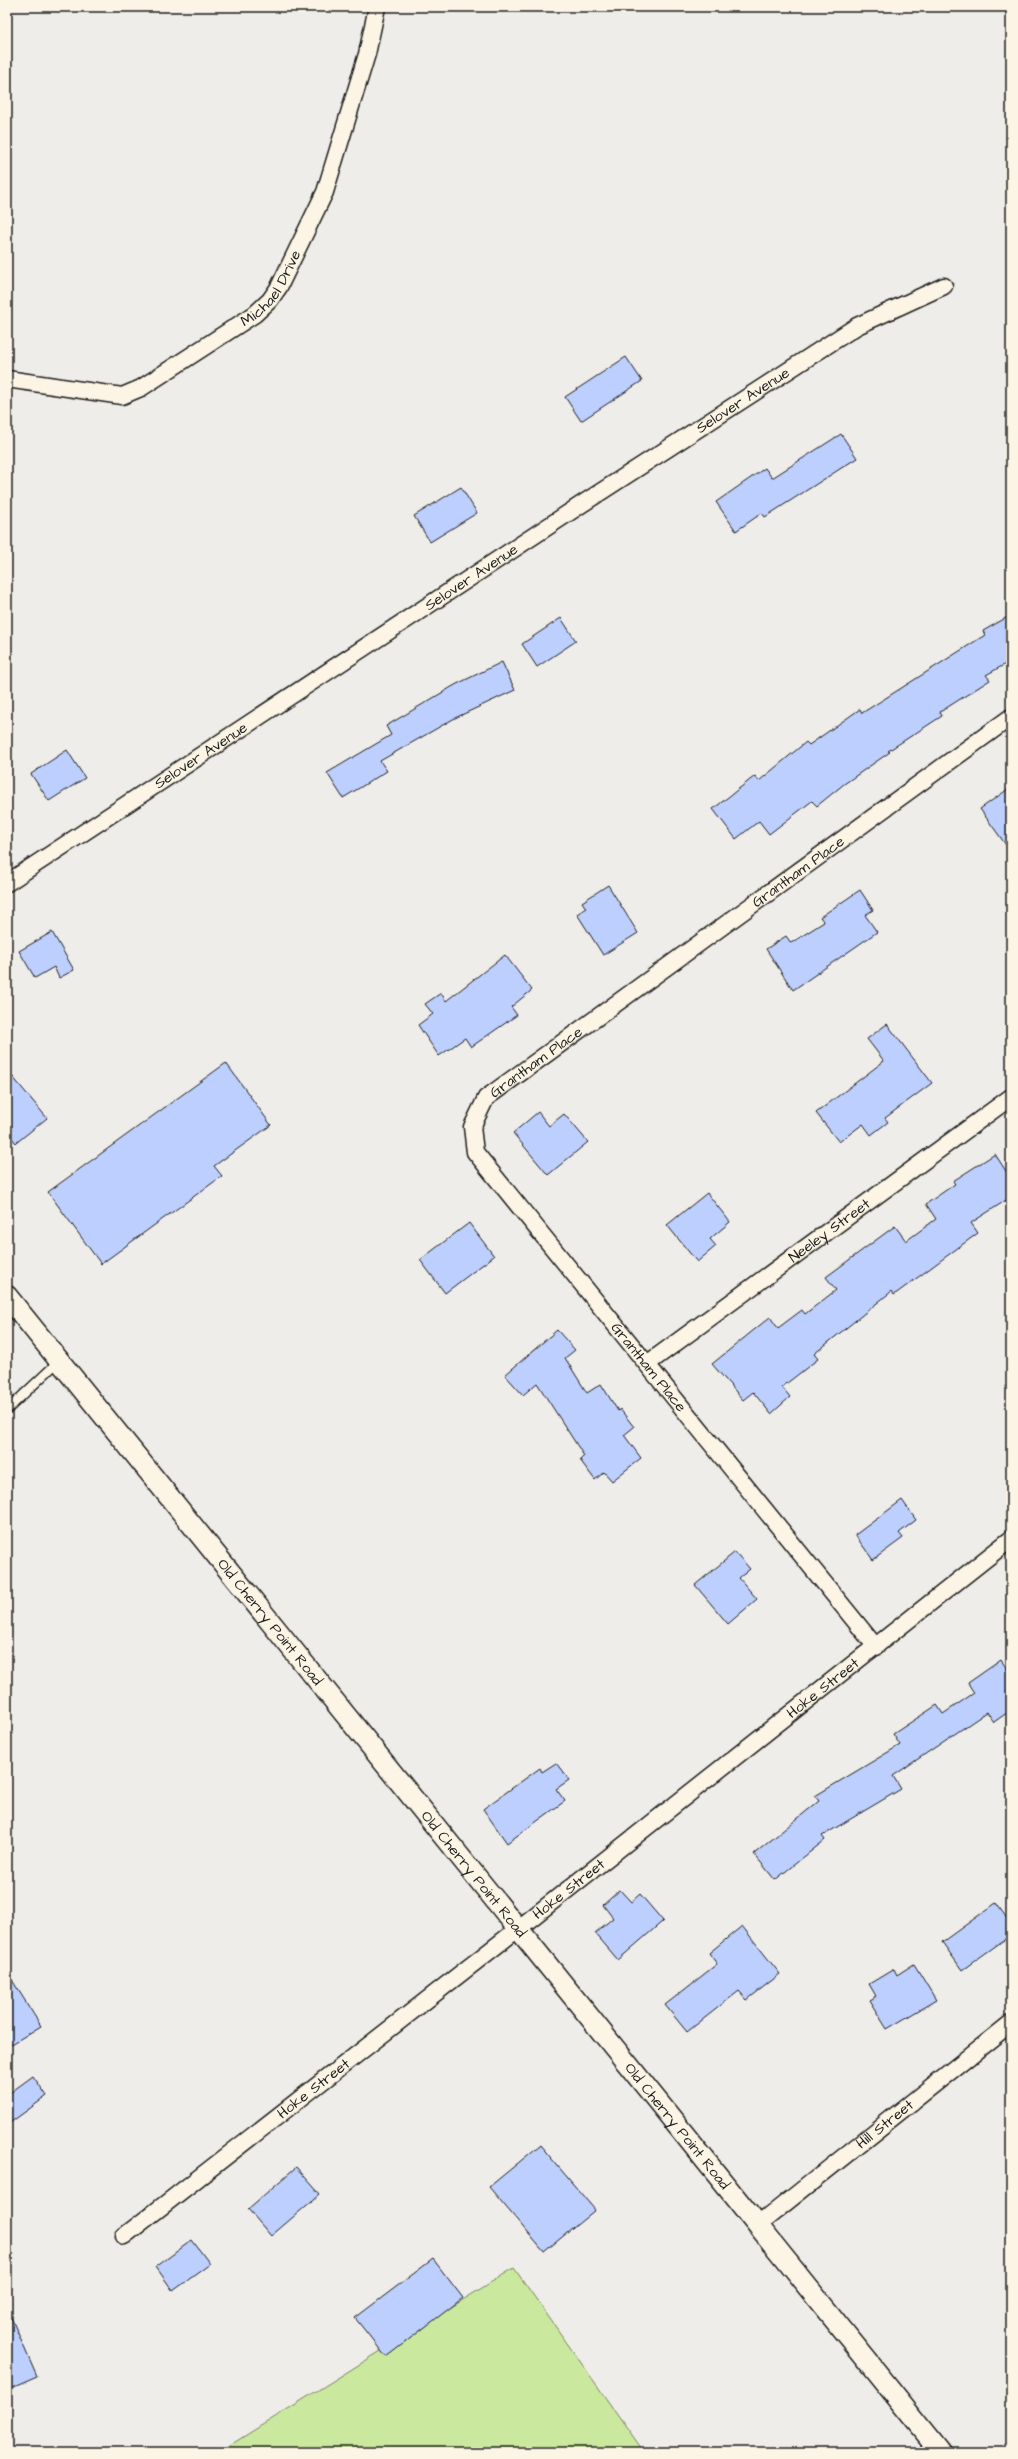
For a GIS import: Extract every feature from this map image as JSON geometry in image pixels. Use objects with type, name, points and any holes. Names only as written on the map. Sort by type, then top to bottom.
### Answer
[{"type":"street","name":"Michael Drive","points":[[7,379],[122,396],[141,388],[255,314],[270,300],[282,280],[325,192],[367,54],[377,7]]},
{"type":"street","name":"Selover Avenue","points":[[7,884],[582,504],[857,326],[944,286]]},
{"type":"street","name":"Grantham Place","points":[[876,1647],[475,1152],[472,1127],[486,1098],[1011,716]]},
{"type":"street","name":"Neeley Street","points":[[647,1364],[1011,1097]]},
{"type":"street","name":"Old Cherry Point Road","points":[[7,1296],[941,2452]]},
{"type":"street","name":"Hoke Street","points":[[124,2236],[519,1928],[876,1647],[1011,1538]]},
{"type":"street","name":"Hill Street","points":[[758,2225],[1011,2023]]},
{"type":"lane","points":[[7,1410],[59,1361]]},
{"type":"green space","points":[[514,2268],[644,2452],[219,2452]]},
{"type":"building","points":[[626,357],[642,381],[581,421],[565,397]]},
{"type":"building","points":[[841,434],[857,458],[765,517],[762,513],[736,531],[716,502],[765,468],[772,478]]},
{"type":"building","points":[[461,487],[477,513],[430,542],[414,516]]},
{"type":"building","points":[[1011,615],[1011,661],[986,675],[990,680],[940,712],[942,716],[888,751],[890,752],[844,784],[817,806],[812,801],[769,834],[759,821],[736,839],[713,809],[755,776],[759,781],[806,742],[809,745],[860,709],[862,713],[985,635],[983,631]]},
{"type":"building","points":[[561,618],[576,641],[537,667],[522,644]]},
{"type":"building","points":[[502,662],[515,690],[455,718],[380,761],[387,771],[343,798],[327,773],[391,735],[386,726],[455,685]]},
{"type":"building","points":[[67,750],[85,778],[49,801],[31,774]]},
{"type":"building","points":[[1011,787],[1011,852],[980,809]]},
{"type":"building","points":[[608,885],[638,933],[603,955],[577,914],[586,908],[582,902]]},
{"type":"building","points":[[860,890],[873,910],[865,915],[877,932],[793,990],[766,949],[786,936],[791,943],[824,922],[820,917]]},
{"type":"building","points":[[52,932],[74,970],[59,978],[54,967],[35,978],[19,951]]},
{"type":"building","points":[[505,955],[532,990],[511,1007],[517,1015],[471,1047],[465,1038],[439,1056],[418,1025],[433,1014],[425,1004],[441,993],[446,1001]]},
{"type":"building","points":[[887,1024],[932,1083],[885,1118],[888,1122],[871,1135],[863,1124],[839,1142],[816,1113],[884,1061],[867,1039]]},
{"type":"building","points":[[226,1063],[271,1125],[214,1166],[222,1176],[101,1264],[48,1192]]},
{"type":"building","points":[[7,1070],[47,1118],[16,1143],[7,1132]]},
{"type":"building","points":[[538,1112],[549,1126],[564,1114],[588,1142],[548,1175],[513,1133]]},
{"type":"building","points":[[995,1154],[1011,1179],[1011,1197],[971,1223],[978,1233],[894,1295],[892,1291],[814,1354],[818,1359],[782,1387],[790,1397],[771,1414],[753,1392],[743,1400],[712,1364],[770,1317],[778,1328],[802,1310],[805,1314],[836,1290],[826,1277],[895,1226],[906,1241],[936,1219],[926,1204],[955,1184],[953,1181]]},
{"type":"building","points":[[707,1193],[730,1222],[710,1239],[716,1246],[697,1262],[667,1225]]},
{"type":"building","points":[[469,1223],[494,1256],[445,1293],[420,1260]]},
{"type":"building","points":[[557,1330],[575,1350],[565,1358],[587,1393],[601,1384],[618,1411],[620,1409],[634,1427],[624,1435],[641,1458],[612,1481],[604,1472],[595,1480],[580,1460],[584,1456],[537,1383],[523,1395],[505,1375]]},
{"type":"building","points":[[902,1500],[916,1520],[899,1533],[903,1538],[873,1560],[855,1535]]},
{"type":"building","points":[[735,1552],[750,1569],[739,1578],[757,1599],[728,1624],[695,1585]]},
{"type":"building","points":[[1001,1660],[1011,1675],[1011,1710],[994,1722],[987,1712],[893,1776],[901,1789],[822,1836],[825,1840],[775,1880],[754,1854],[819,1801],[815,1796],[900,1745],[893,1734],[937,1705],[943,1714],[974,1693],[968,1683]]},
{"type":"building","points":[[556,1763],[569,1780],[556,1789],[565,1801],[507,1843],[483,1809],[540,1768],[542,1772]]},
{"type":"building","points":[[620,1890],[631,1902],[640,1894],[663,1921],[618,1960],[595,1933],[613,1918],[603,1905]]},
{"type":"building","points":[[996,1903],[1011,1924],[1011,1935],[962,1970],[942,1942]]},
{"type":"building","points":[[742,1926],[780,1974],[747,2000],[739,1991],[687,2032],[665,2005],[717,1964],[709,1953]]},
{"type":"building","points":[[914,1964],[936,2000],[887,2029],[869,2000],[876,1996],[869,1984],[894,1969],[897,1975]]},
{"type":"building","points":[[7,1972],[41,2026],[7,2047]]},
{"type":"building","points":[[33,2076],[47,2096],[7,2125],[7,2095]]},
{"type":"building","points":[[540,2145],[595,2210],[544,2252],[489,2187]]},
{"type":"building","points":[[296,2167],[320,2194],[271,2236],[248,2209]]},
{"type":"building","points":[[192,2240],[210,2264],[173,2291],[156,2267]]},
{"type":"building","points":[[433,2259],[463,2298],[386,2357],[355,2318]]},
{"type":"building","points":[[7,2308],[37,2377],[7,2390]]}]
